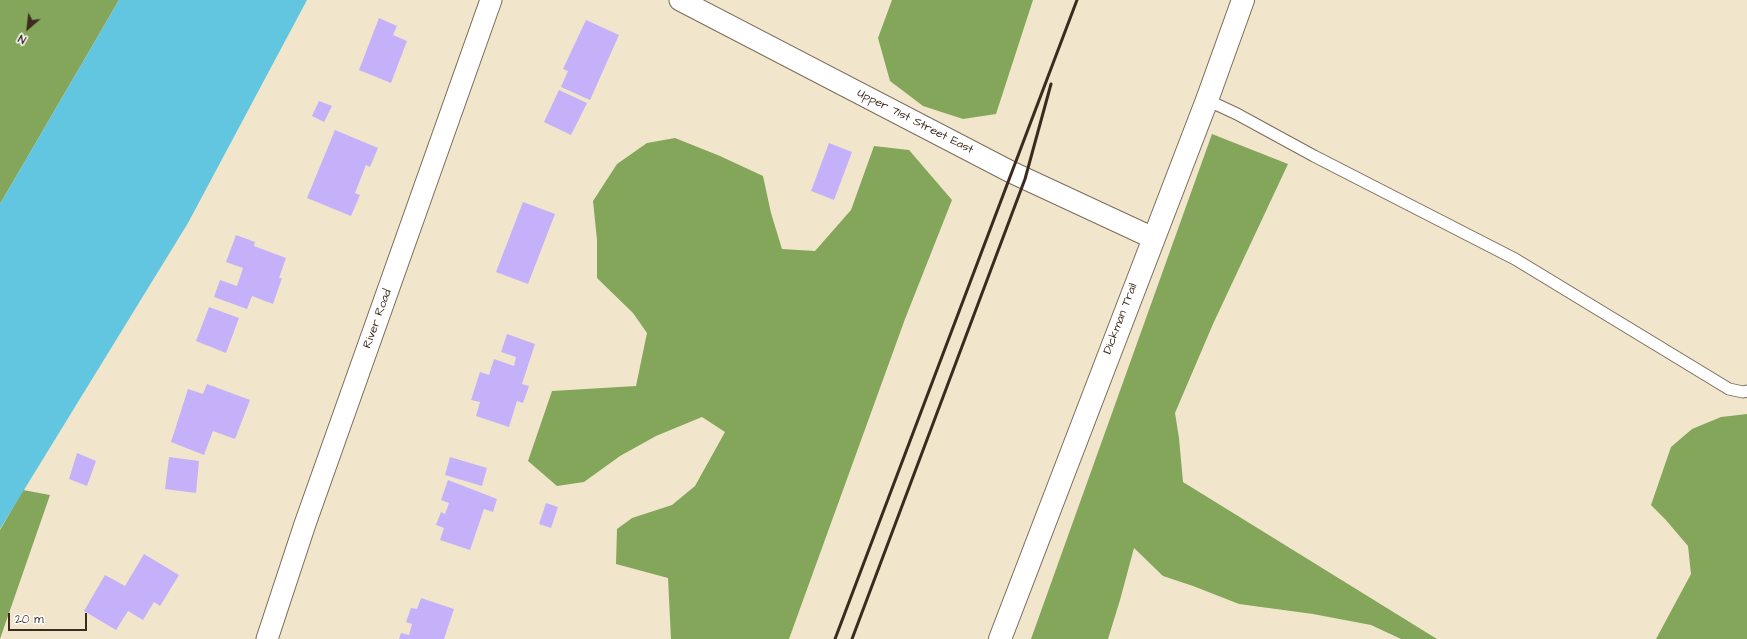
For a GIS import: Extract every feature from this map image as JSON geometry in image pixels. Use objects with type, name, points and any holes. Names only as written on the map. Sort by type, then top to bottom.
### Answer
[{"type":"street","name":"River Road","points":[[267,639],[307,516],[491,0]]},
{"type":"street","name":"Upper 71st Street East","points":[[680,0],[1011,172],[1153,238]]},
{"type":"street","name":"Dickman Trail","points":[[1000,639],[1207,100],[1243,0]]},
{"type":"lane","points":[[1207,100],[1237,114],[1314,156],[1515,259],[1729,389],[1743,392],[1747,391]]},
{"type":"green space","points":[[0,0],[119,0],[0,204]]},
{"type":"green space","points":[[892,0],[1033,0],[996,114],[963,119],[923,106],[890,81],[878,38]]},
{"type":"green space","points":[[1212,134],[1288,164],[1213,324],[1175,413],[1183,482],[1437,639],[1401,639],[1371,625],[1313,614],[1239,604],[1163,576],[1134,548],[1108,639],[1031,639]]},
{"type":"green space","points":[[675,138],[720,156],[763,176],[771,213],[782,249],[815,251],[851,210],[874,146],[909,150],[952,200],[905,319],[789,639],[671,639],[668,578],[616,564],[617,529],[632,518],[672,505],[695,486],[725,432],[702,417],[656,436],[620,456],[584,482],[557,486],[528,461],[552,391],[636,386],[647,333],[633,313],[597,278],[597,240],[593,201],[617,164],[647,143]]},
{"type":"green space","points":[[1747,414],[1747,639],[1656,639],[1691,574],[1688,546],[1651,505],[1671,447],[1692,429],[1721,417]]},
{"type":"green space","points":[[23,490],[50,495],[0,639],[0,530]]},
{"type":"water","points":[[119,0],[307,0],[188,223],[0,529],[0,204]]},
{"type":"building","points":[[379,18],[397,26],[393,35],[407,41],[391,83],[359,70]]},
{"type":"building","points":[[586,20],[619,35],[590,100],[561,87],[568,71],[563,69]]},
{"type":"building","points":[[559,90],[587,103],[571,135],[544,122]]},
{"type":"building","points":[[319,101],[332,106],[324,122],[312,116]]},
{"type":"building","points":[[335,130],[378,148],[370,167],[366,165],[355,193],[360,195],[351,216],[307,198]]},
{"type":"building","points":[[829,143],[852,152],[834,200],[811,191]]},
{"type":"building","points":[[523,202],[555,214],[528,284],[496,272]]},
{"type":"building","points":[[236,235],[255,242],[254,246],[286,258],[279,278],[282,278],[273,304],[252,296],[247,309],[214,297],[220,280],[237,286],[243,268],[226,262]]},
{"type":"building","points":[[209,307],[239,318],[226,353],[196,341]]},
{"type":"building","points":[[507,334],[535,344],[522,384],[529,386],[523,403],[517,401],[509,427],[476,416],[480,402],[471,400],[480,372],[489,375],[494,359],[514,366],[516,357],[501,352]]},
{"type":"building","points":[[207,384],[250,400],[235,439],[213,431],[204,455],[171,442],[188,389],[203,394]]},
{"type":"building","points":[[77,453],[96,461],[87,486],[69,479]]},
{"type":"building","points":[[169,457],[199,461],[196,493],[165,489]]},
{"type":"building","points":[[450,457],[487,468],[482,486],[445,475]]},
{"type":"building","points":[[448,480],[497,499],[493,512],[484,509],[470,550],[440,540],[444,528],[436,525],[441,512],[445,514],[449,503],[441,500]]},
{"type":"building","points":[[546,503],[558,507],[551,528],[539,524]]},
{"type":"building","points":[[144,554],[179,575],[160,606],[154,602],[143,620],[128,611],[116,630],[84,611],[105,575],[125,586]]},
{"type":"building","points":[[421,598],[454,609],[444,639],[399,639],[401,633],[409,635],[412,624],[406,622],[411,608],[417,609]]},
{"type":"railway","points":[[835,639],[1077,0]]},
{"type":"railway","points":[[852,639],[1025,179],[1051,84]]}]
